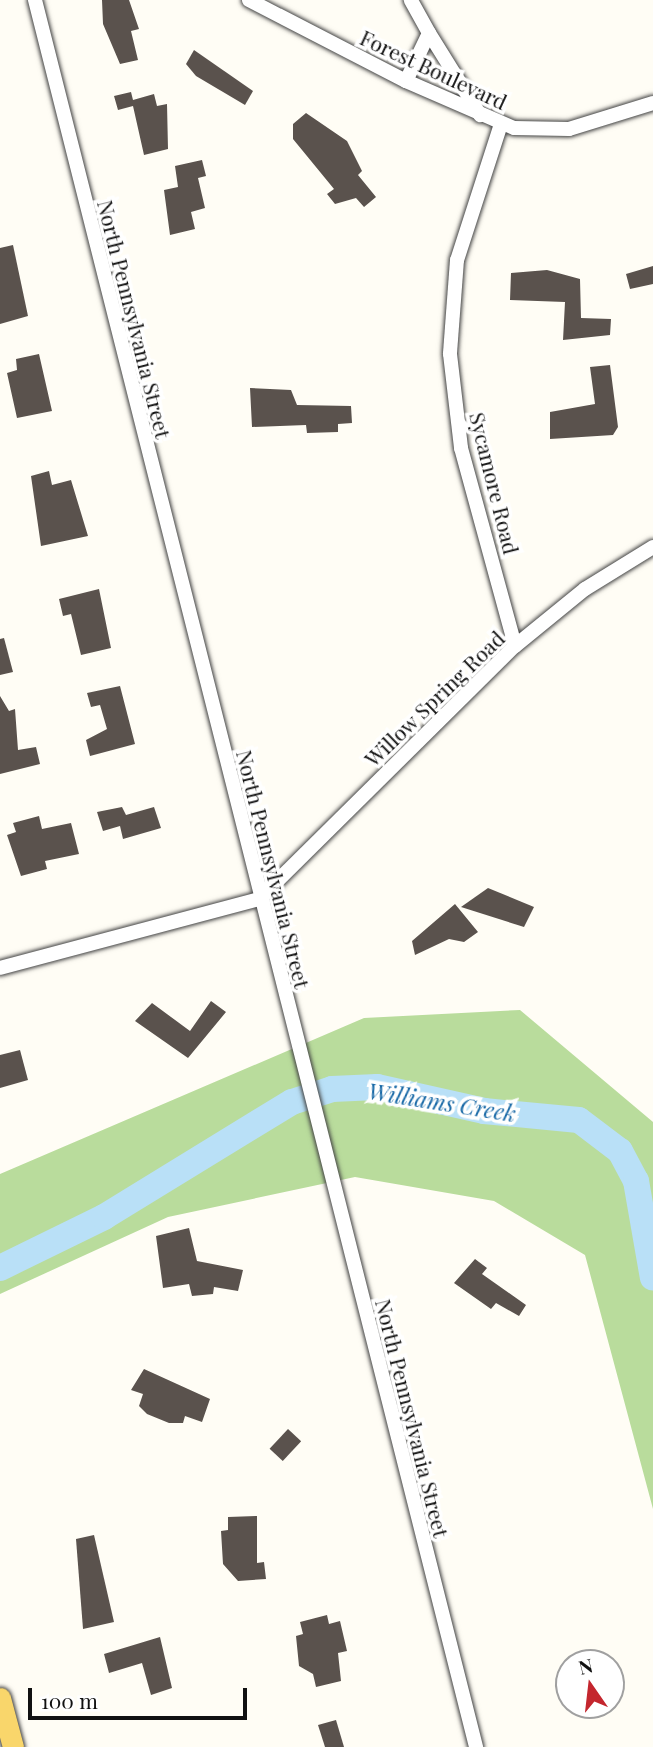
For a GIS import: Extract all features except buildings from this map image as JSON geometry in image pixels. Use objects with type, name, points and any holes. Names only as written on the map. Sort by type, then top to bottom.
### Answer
[{"type":"main road","points":[[0,1698],[13,1747]]},
{"type":"street","name":"North Pennsylvania Street","points":[[35,0],[259,899],[476,1747]]},
{"type":"street","name":"Forest Boulevard","points":[[249,0],[406,81],[501,124],[557,131],[653,103]]},
{"type":"street","points":[[411,0],[482,117]]},
{"type":"street","points":[[406,81],[429,33]]},
{"type":"street","name":"Sycamore Road","points":[[501,124],[457,260],[450,354],[461,448],[516,646]]},
{"type":"street","name":"Willow Spring Road","points":[[259,899],[516,646],[585,589],[653,547]]},
{"type":"street","points":[[0,968],[259,899]]},
{"type":"green space","points":[[520,1010],[653,1122],[653,1509],[585,1255],[494,1201],[355,1177],[168,1217],[0,1294],[0,1174],[364,1018]]},
{"type":"waterway","name":"Williams Creek","points":[[0,1268],[104,1217],[292,1102],[332,1089],[377,1087],[484,1111],[579,1120],[620,1151],[636,1181],[653,1278]]}]
